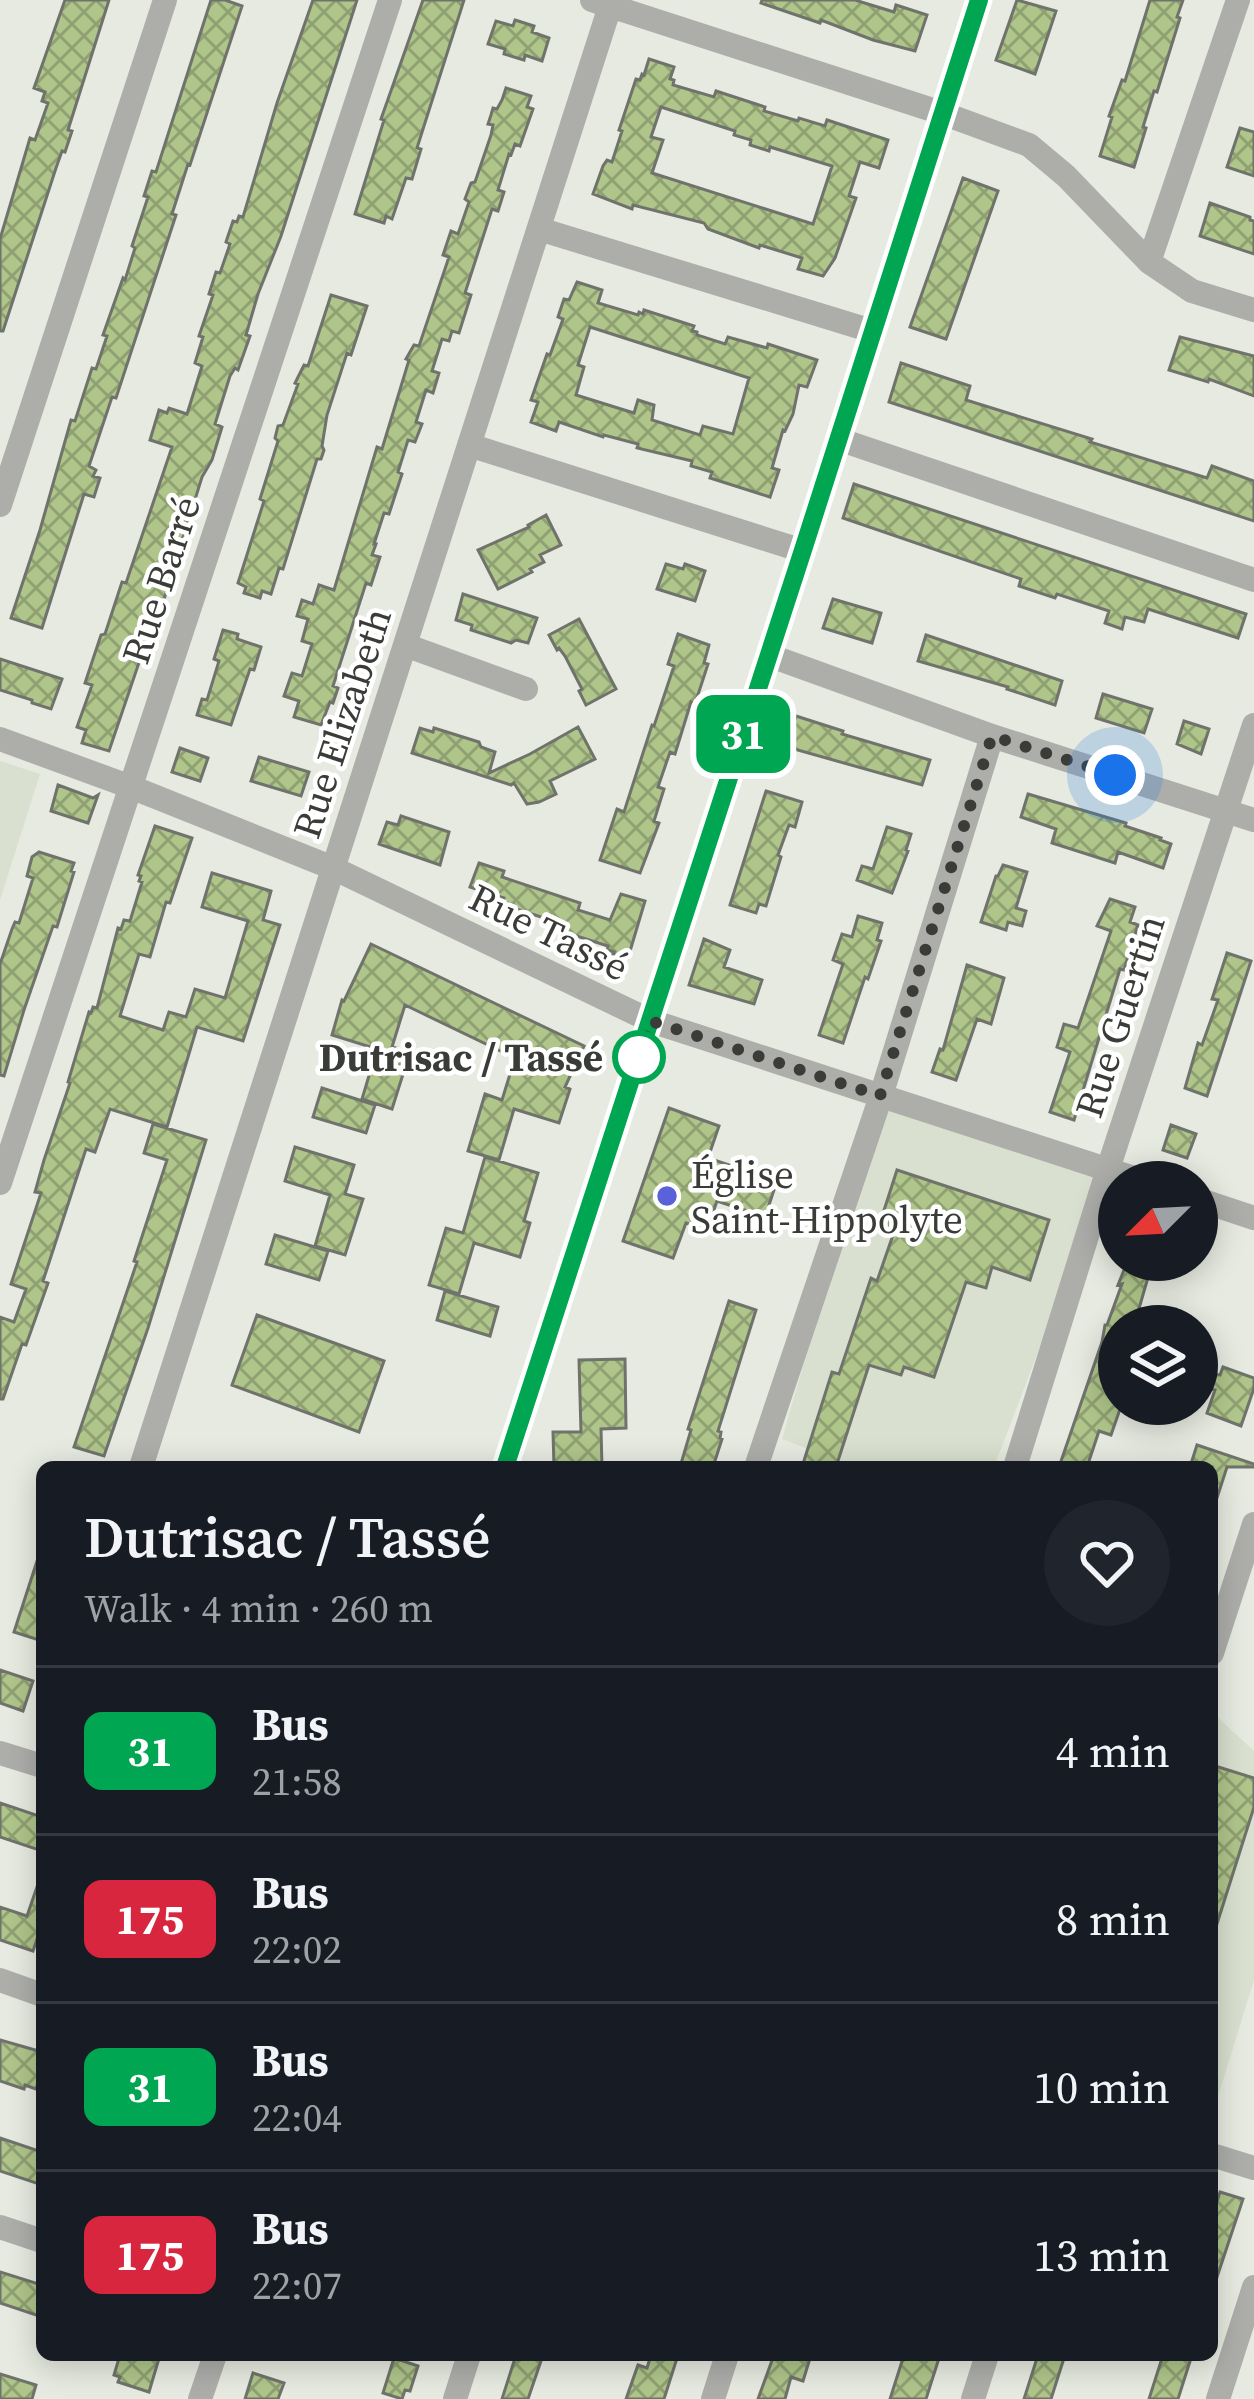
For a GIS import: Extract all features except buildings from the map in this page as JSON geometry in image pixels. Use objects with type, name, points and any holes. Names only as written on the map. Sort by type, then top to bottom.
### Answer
[{"type":"street","points":[[0,505],[165,0]]},
{"type":"street","name":"Rue Barré","points":[[0,1184],[390,0]]},
{"type":"street","points":[[507,1461],[979,0]]},
{"type":"street","points":[[1149,262],[1238,0]]},
{"type":"street","points":[[605,2],[1029,146],[1066,176],[1149,262],[1192,291],[1254,310]]},
{"type":"street","name":"Rue Elizabeth","points":[[143,1461],[538,230],[605,2]]},
{"type":"street","points":[[538,230],[872,332]]},
{"type":"street","points":[[838,439],[1254,580]]},
{"type":"street","points":[[469,445],[803,550]]},
{"type":"street","points":[[405,645],[526,689]]},
{"type":"street","points":[[768,655],[992,736],[1254,820]]},
{"type":"street","name":"Rue Guertin","points":[[1111,1161],[1254,725]]},
{"type":"street","points":[[758,1461],[880,1096],[992,736]]},
{"type":"street","name":"Rue Tassé","points":[[0,739],[333,868],[651,1021],[1098,1166]]},
{"type":"street","name":"Rue Guertin","points":[[1017,1461],[1098,1201]]},
{"type":"street","points":[[1218,1206],[1254,1218]]},
{"type":"street","points":[[1218,1635],[1254,1525]]},
{"type":"street","points":[[0,1753],[36,1764]]},
{"type":"street","points":[[0,1980],[36,1993]]},
{"type":"street","points":[[1218,2157],[1254,2168]]},
{"type":"street","points":[[0,2227],[36,2239]]},
{"type":"street","points":[[1218,2399],[1254,2287]]},
{"type":"street","points":[[200,2399],[213,2361]]},
{"type":"street","points":[[455,2399],[467,2361]]},
{"type":"street","points":[[712,2399],[725,2361]]},
{"type":"street","points":[[973,2399],[985,2361]]},
{"type":"shaded area","points":[[0,761],[40,774],[0,900]]},
{"type":"shaded area","points":[[881,1096],[1098,1166],[1098,1195],[996,1461],[839,1461],[782,1439]]},
{"type":"shaded area","points":[[1218,1718],[1254,1751],[1254,1980],[1218,2097]]},
{"type":"bus line","name":"31","points":[[507,1461],[979,0]]},
{"type":"place","name":"Dutrisac / Tassé","points":[[639,1057]]},
{"type":"place","name":"Église Saint-Hippolyte","points":[[667,1196]]},
{"type":"route","points":[[639,1057],[651,1021],[880,1096],[992,736],[1115,775]]}]
